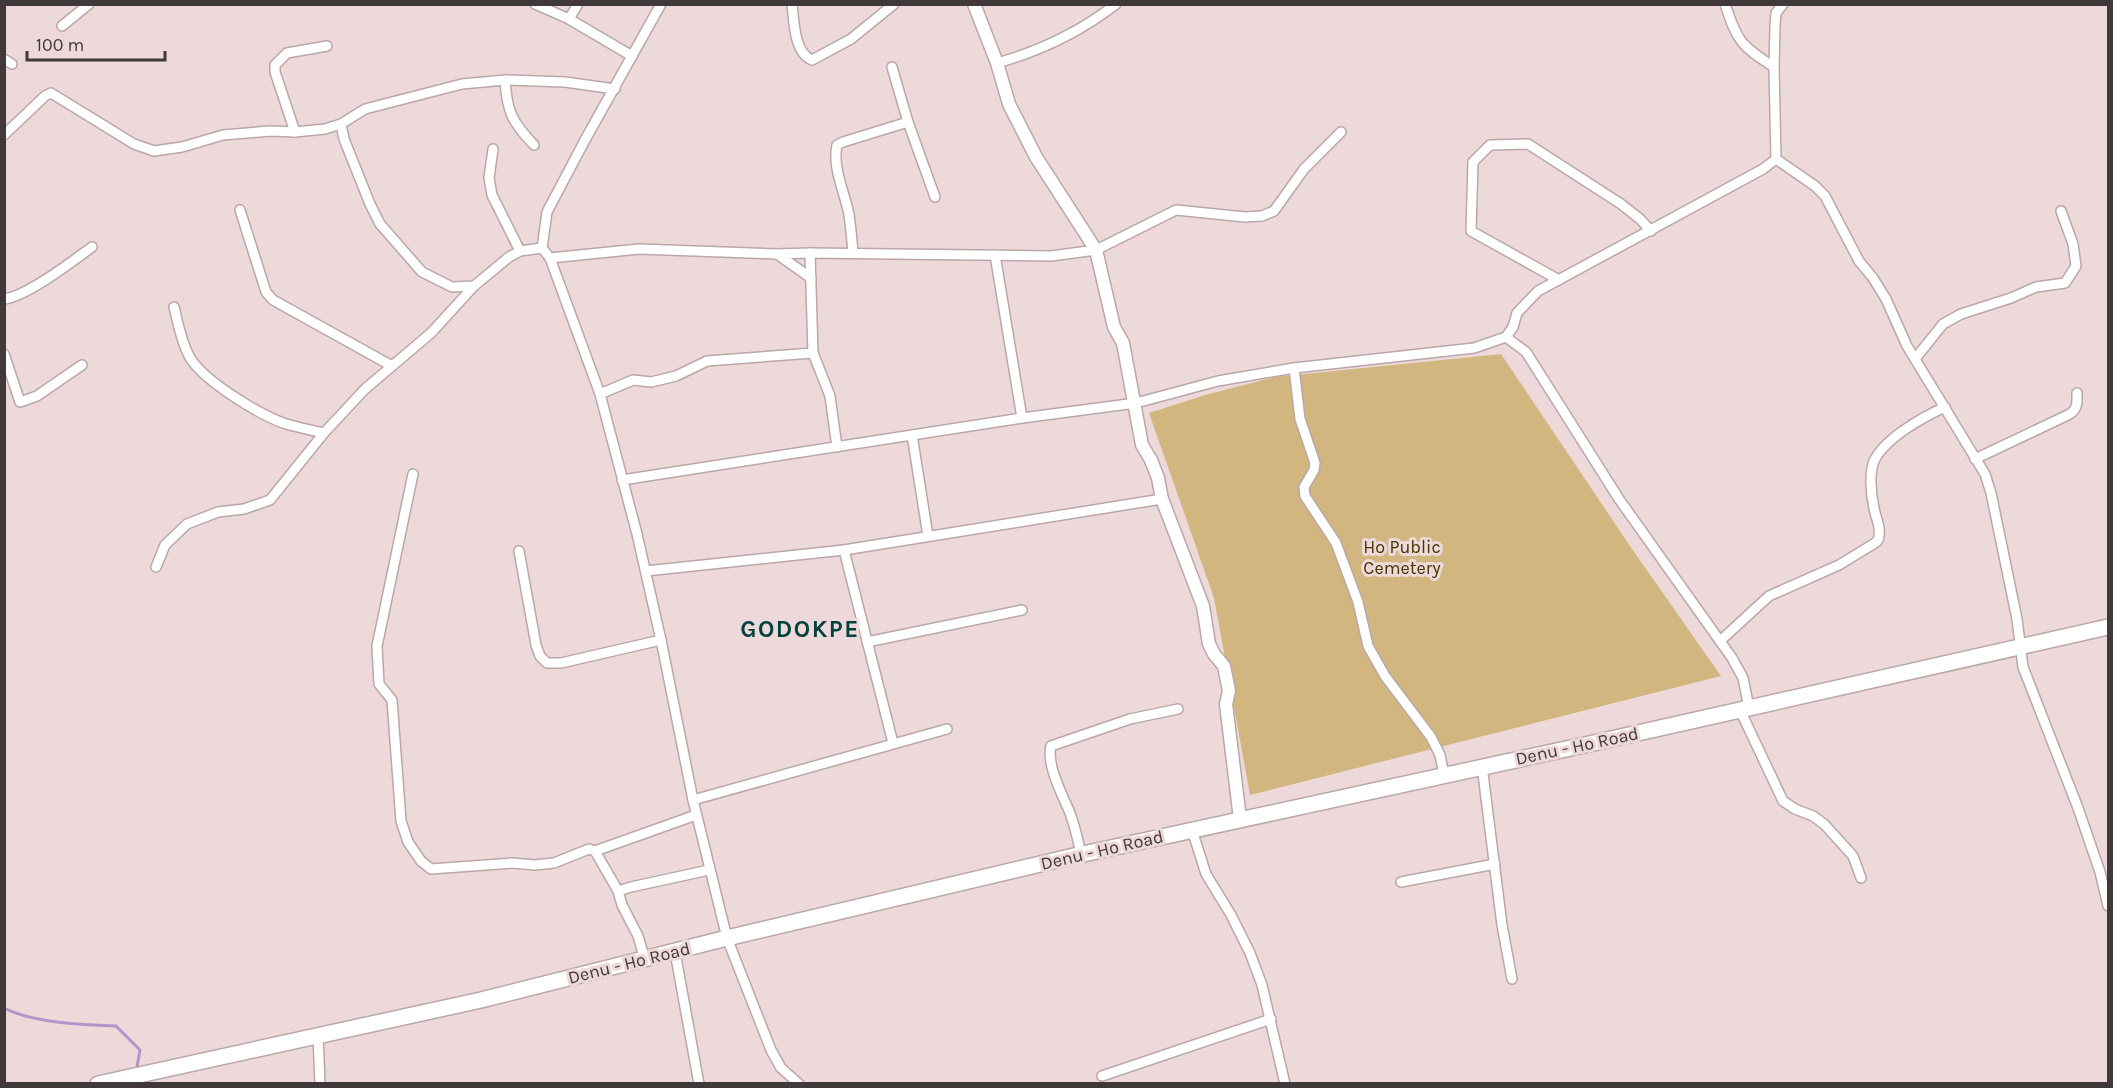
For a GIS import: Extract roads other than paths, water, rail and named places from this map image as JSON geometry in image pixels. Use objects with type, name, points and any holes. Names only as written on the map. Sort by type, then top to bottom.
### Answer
[{"type":"main road","name":"Denu - Ho Road","points":[[98,1083],[481,1000],[727,938],[1081,854],[2109,627]]},
{"type":"street","points":[[62,26],[89,4]]},
{"type":"street","points":[[535,4],[569,19],[632,56]]},
{"type":"street","points":[[569,19],[578,4]]},
{"type":"street","points":[[661,4],[547,212],[542,248],[550,258],[600,394],[646,571],[696,815],[727,938],[771,1050],[781,1068],[799,1083]]},
{"type":"street","points":[[792,4],[797,37],[802,52],[806,58],[812,60],[851,39],[894,4]]},
{"type":"street","points":[[974,4],[997,63],[1009,104],[1036,157],[1096,250],[1114,327],[1123,343],[1142,445],[1158,478],[1162,499],[1203,606],[1209,644],[1224,666],[1229,691],[1226,704],[1240,819]]},
{"type":"street","points":[[997,63],[1028,54],[1090,24],[1116,4]]},
{"type":"street","points":[[1725,4],[1737,39],[1750,52],[1774,67]]},
{"type":"street","points":[[1776,159],[1774,67],[1776,13],[1783,4]]},
{"type":"street","points":[[295,132],[274,72],[275,65],[287,53],[327,46]]},
{"type":"street","points":[[892,67],[908,122],[935,197]]},
{"type":"street","points":[[4,135],[51,93],[134,144],[154,152],[182,147],[223,135],[325,129],[341,124],[365,109],[462,84],[505,80],[565,82],[615,89]]},
{"type":"street","points":[[505,80],[506,96],[516,126],[534,145]]},
{"type":"street","points":[[853,253],[849,214],[838,175],[835,153],[837,145],[908,122]]},
{"type":"street","points":[[341,124],[344,139],[380,224],[422,272],[452,286],[474,286]]},
{"type":"street","points":[[550,258],[639,249],[777,254],[1051,256],[1096,250],[1176,210],[1245,217],[1262,216],[1274,212],[1304,169],[1341,132]]},
{"type":"street","points":[[1559,280],[1471,231],[1473,162],[1490,146],[1528,144],[1621,204],[1651,231]]},
{"type":"street","points":[[493,149],[489,178],[492,195],[520,251]]},
{"type":"street","points":[[622,480],[1022,418],[1136,403],[1218,381],[1294,368],[1474,348],[1506,337],[1513,327],[1517,313],[1538,291],[1763,169],[1776,159]]},
{"type":"street","points":[[1776,159],[1815,186],[1825,196],[1858,261],[1873,278],[1886,299],[1915,359],[1985,474],[2017,619],[2023,667],[2078,808],[2109,906]]},
{"type":"street","points":[[240,210],[266,292],[273,300],[392,366]]},
{"type":"street","points":[[1915,359],[1943,324],[1961,314],[2012,298],[2036,287],[2065,283],[2076,266],[2073,244],[2061,211]]},
{"type":"street","points":[[4,299],[34,285],[92,248]]},
{"type":"street","points":[[156,567],[165,545],[187,524],[218,512],[244,509],[270,500],[324,433],[365,389],[431,333],[474,286],[509,257],[520,251],[542,248]]},
{"type":"street","points":[[810,253],[813,352],[830,396],[837,447]]},
{"type":"street","points":[[777,254],[811,278]]},
{"type":"street","points":[[995,255],[1022,418]]},
{"type":"street","points":[[174,307],[189,356],[199,369],[218,385],[258,411],[283,423],[324,433]]},
{"type":"street","points":[[1506,337],[1526,352],[1619,499],[1720,641],[1743,678],[1745,709],[1783,801],[1824,824],[1852,856],[1861,878]]},
{"type":"street","points":[[600,394],[633,380],[651,382],[676,376],[707,361],[813,352]]},
{"type":"street","points":[[4,354],[20,402],[37,396],[82,365]]},
{"type":"street","points":[[1294,368],[1300,419],[1315,463],[1314,470],[1304,488],[1305,496],[1336,543],[1358,602],[1368,646],[1385,676],[1431,737],[1440,755],[1444,775]]},
{"type":"street","points":[[1975,459],[2070,414],[2077,405],[2077,393]]},
{"type":"street","points":[[1720,641],[1769,596],[1839,566],[1879,539],[1880,532],[1872,481],[1875,460],[1884,447],[1911,425],[1945,407]]},
{"type":"street","points":[[912,435],[928,536]]},
{"type":"street","points":[[413,474],[377,646],[379,684],[392,700],[401,821],[408,842],[421,861],[431,869],[512,863],[535,865],[554,863],[589,849],[595,851],[696,815]]},
{"type":"street","points":[[646,571],[844,550],[1162,499]]},
{"type":"street","points":[[844,550],[893,743]]},
{"type":"street","points":[[519,551],[536,645],[540,656],[547,663],[561,663],[661,640]]},
{"type":"street","points":[[867,642],[1022,610]]},
{"type":"street","points":[[1081,854],[1070,813],[1058,784],[1050,752],[1051,746],[1130,719],[1178,710]]},
{"type":"street","points":[[693,800],[947,729]]},
{"type":"street","points":[[1482,766],[1502,925],[1512,979]]},
{"type":"street","points":[[1192,830],[1206,874],[1231,915],[1250,953],[1262,985],[1285,1083]]},
{"type":"street","points":[[595,851],[618,891],[622,905],[638,936],[645,960]]},
{"type":"street","points":[[1401,882],[1495,864]]},
{"type":"street","points":[[618,891],[709,870]]},
{"type":"street","points":[[675,952],[699,1083]]},
{"type":"street","points":[[1102,1077],[1271,1019]]},
{"type":"street","points":[[318,1035],[320,1083]]},
{"type":"waterway","points":[[4,1008],[44,1020],[116,1026],[140,1050],[137,1067]]},
{"type":"district","name":"GODOKPE","points":[[800,629]]},
{"type":"park label","name":"Ho Public Cemetery","points":[[1402,557]]}]
